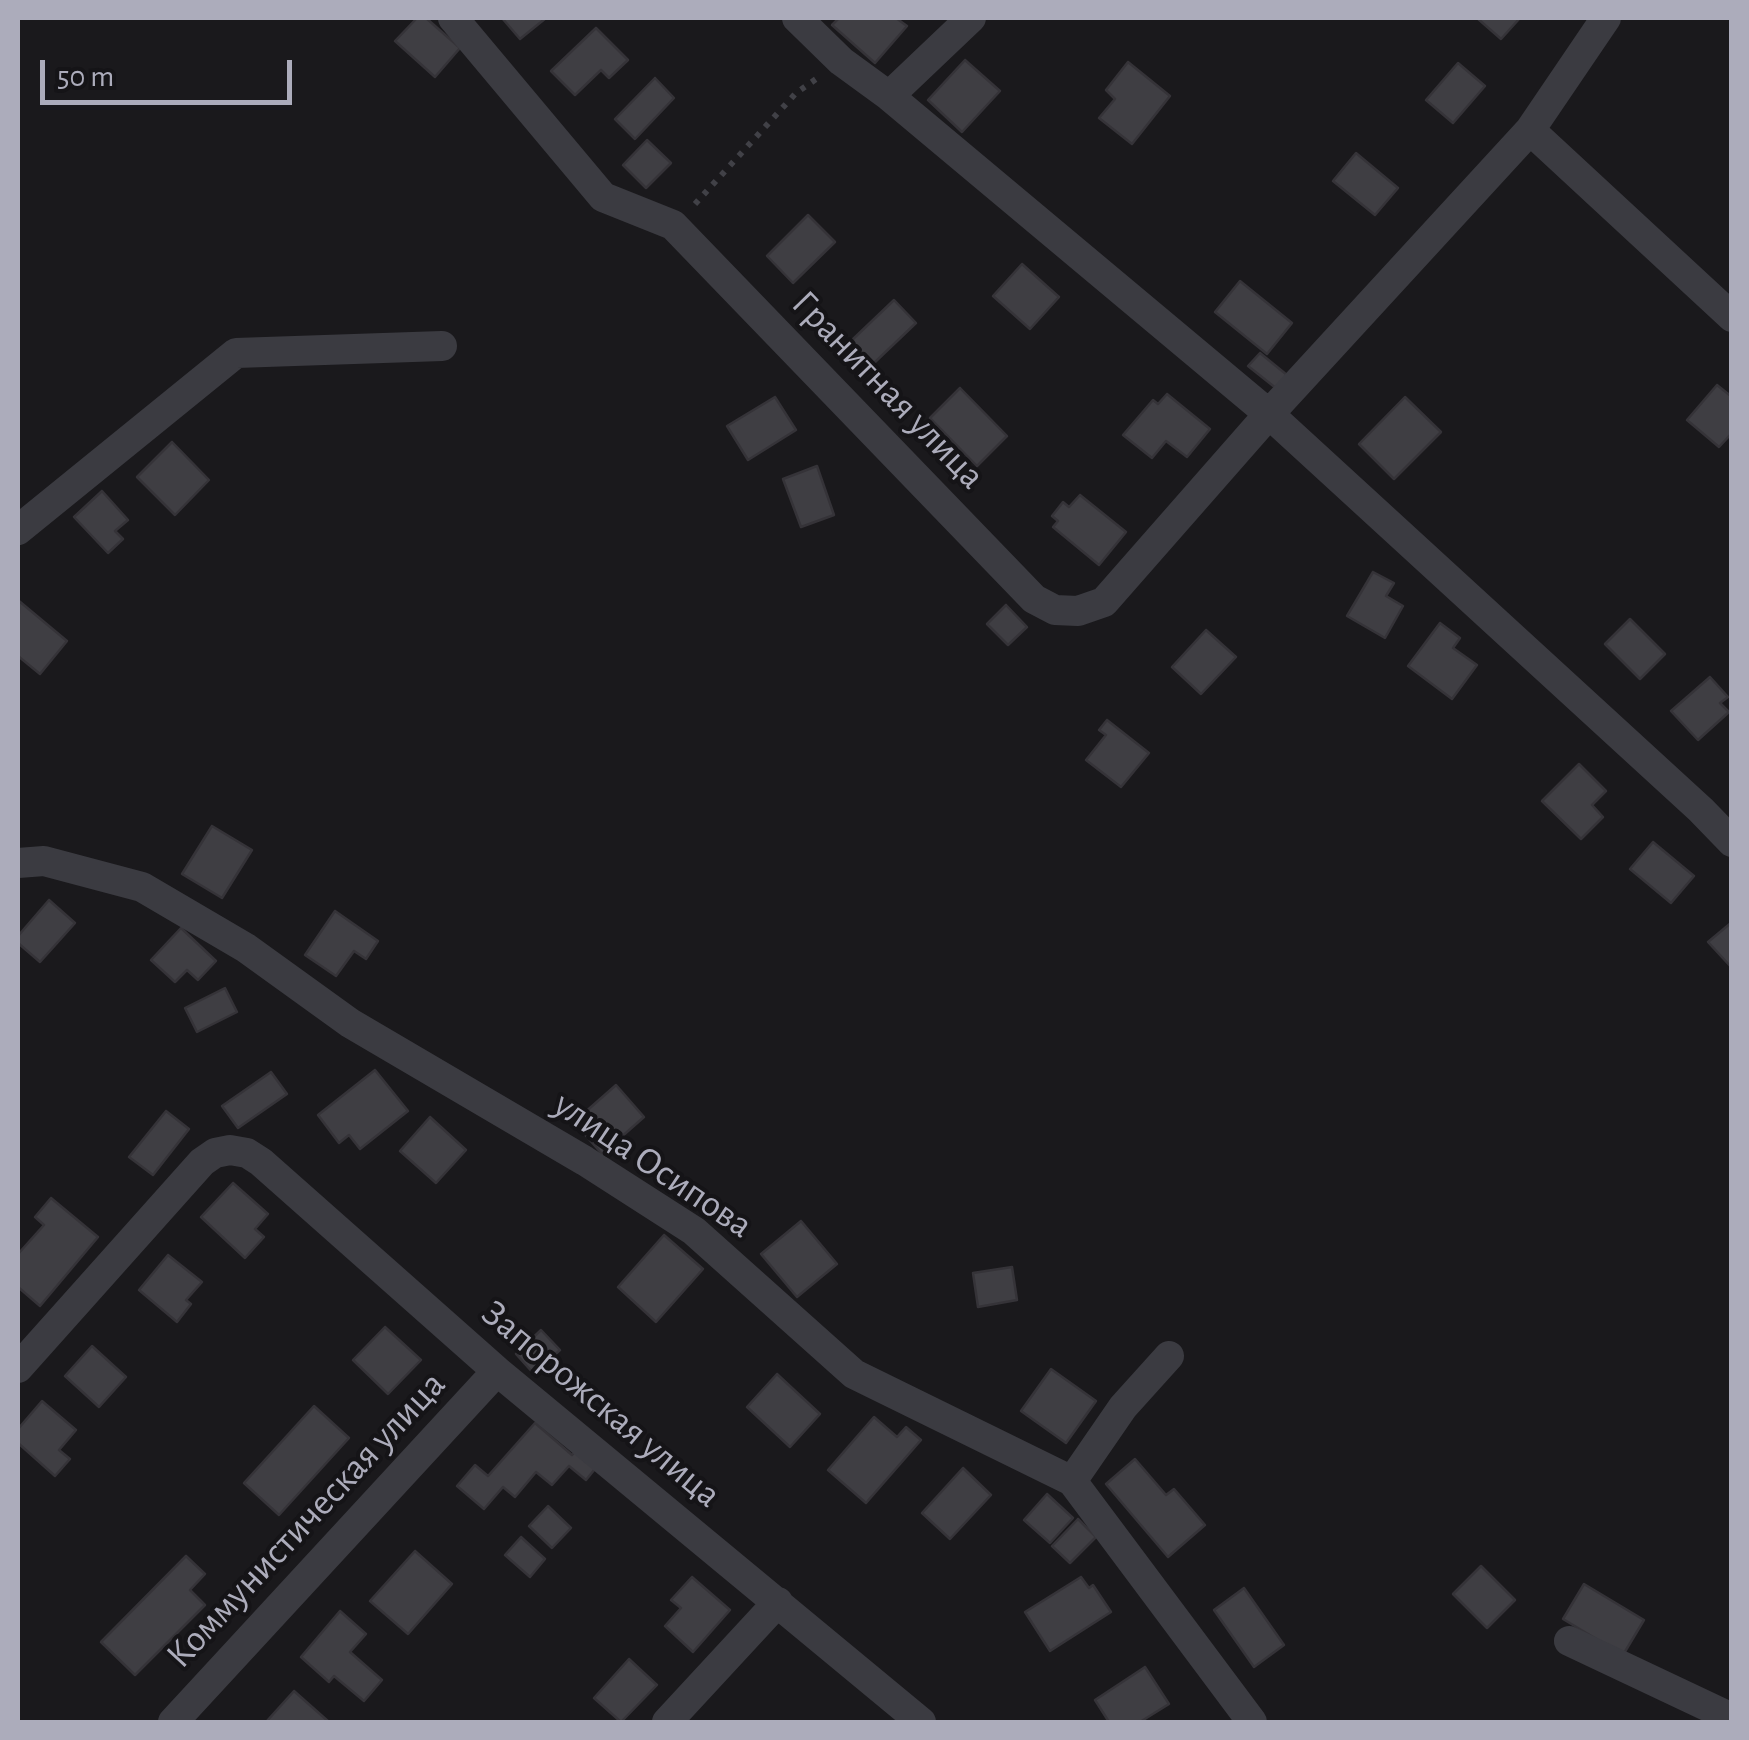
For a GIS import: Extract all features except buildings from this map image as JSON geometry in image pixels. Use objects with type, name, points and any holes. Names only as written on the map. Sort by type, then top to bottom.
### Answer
[{"type":"street","name":"Гранитная улица","points":[[453,18],[603,197],[673,226],[1034,598],[1055,610],[1078,611],[1104,602],[1269,414],[1530,130],[1606,18]]},
{"type":"street","points":[[797,18],[841,60],[1269,414],[1702,810],[1732,842]]},
{"type":"street","points":[[889,96],[970,18]]},
{"type":"street","points":[[1530,130],[1732,317]]},
{"type":"street","points":[[18,530],[236,353],[442,346]]},
{"type":"street","name":"улица Осипова","points":[[18,863],[44,861],[126,882],[172,904],[246,948],[350,1023],[585,1161],[694,1231],[854,1374],[1072,1481],[1252,1722]]},
{"type":"street","name":"Запорожская улица","points":[[18,1368],[202,1162],[230,1150],[246,1154],[262,1162],[497,1372],[921,1722]]},
{"type":"street","points":[[1072,1481],[1123,1407],[1169,1356]]},
{"type":"street","name":"Коммунистическая улица","points":[[173,1722],[497,1372]]},
{"type":"street","points":[[666,1722],[778,1602]]},
{"type":"street","points":[[1569,1641],[1731,1720]]},
{"type":"path","points":[[673,226],[796,93],[841,60]]}]
